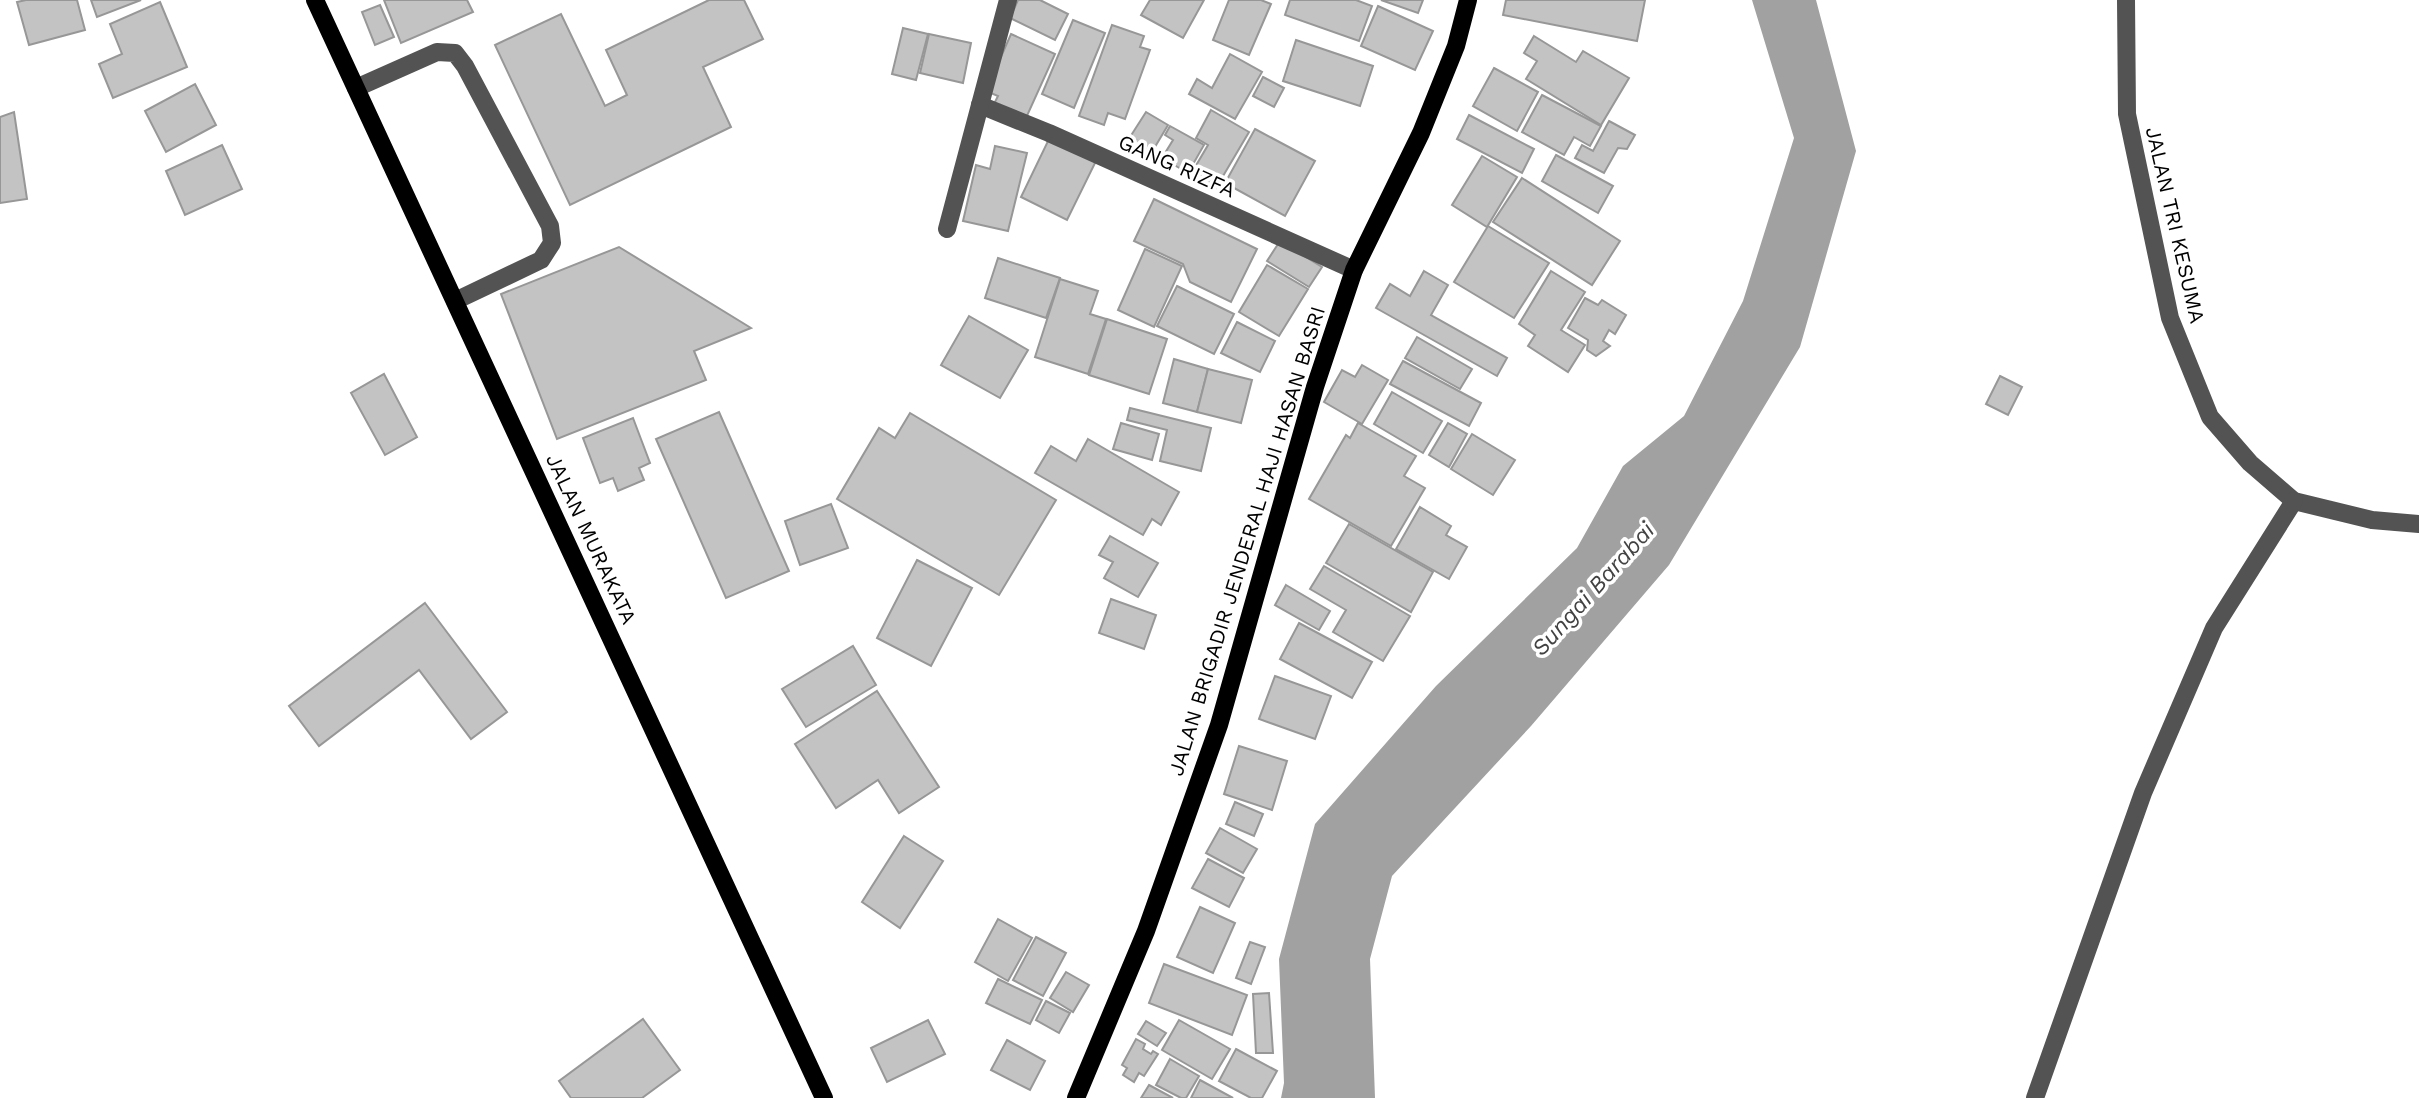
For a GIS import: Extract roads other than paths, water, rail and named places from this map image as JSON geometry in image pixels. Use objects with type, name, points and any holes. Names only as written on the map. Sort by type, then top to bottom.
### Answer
[{"type":"main road","name":"JALAN MURAKATA","points":[[315,0],[824,1098]]},
{"type":"main road","name":"JALAN BRIGADIR JENDERAL HAJI HASAN BASRI","points":[[1076,1098],[1146,931],[1219,725],[1315,387],[1354,270],[1421,133],[1455,46],[1468,0]]},
{"type":"street","points":[[947,229],[1007,0]]},
{"type":"street","name":"JALAN TRI KESUMA","points":[[2126,0],[2127,114],[2170,317],[2210,416],[2249,463],[2294,501],[2372,520],[2419,523]]},
{"type":"street","points":[[356,88],[437,52],[455,53],[465,66],[550,226],[552,243],[541,260],[455,301]]},
{"type":"street","name":"GANG RIZFA","points":[[980,105],[1049,133],[1354,270]]},
{"type":"street","points":[[2035,1098],[2148,780],[2214,628],[2294,501]]},
{"type":"water","name":"Sungai Barabai","points":[[1752,0],[1816,0],[1856,151],[1800,347],[1669,565],[1531,726],[1392,876],[1370,959],[1375,1098],[1281,1098],[1284,1083],[1279,959],[1315,824],[1436,686],[1577,548],[1623,466],[1684,416],[1743,301],[1794,138]]}]
